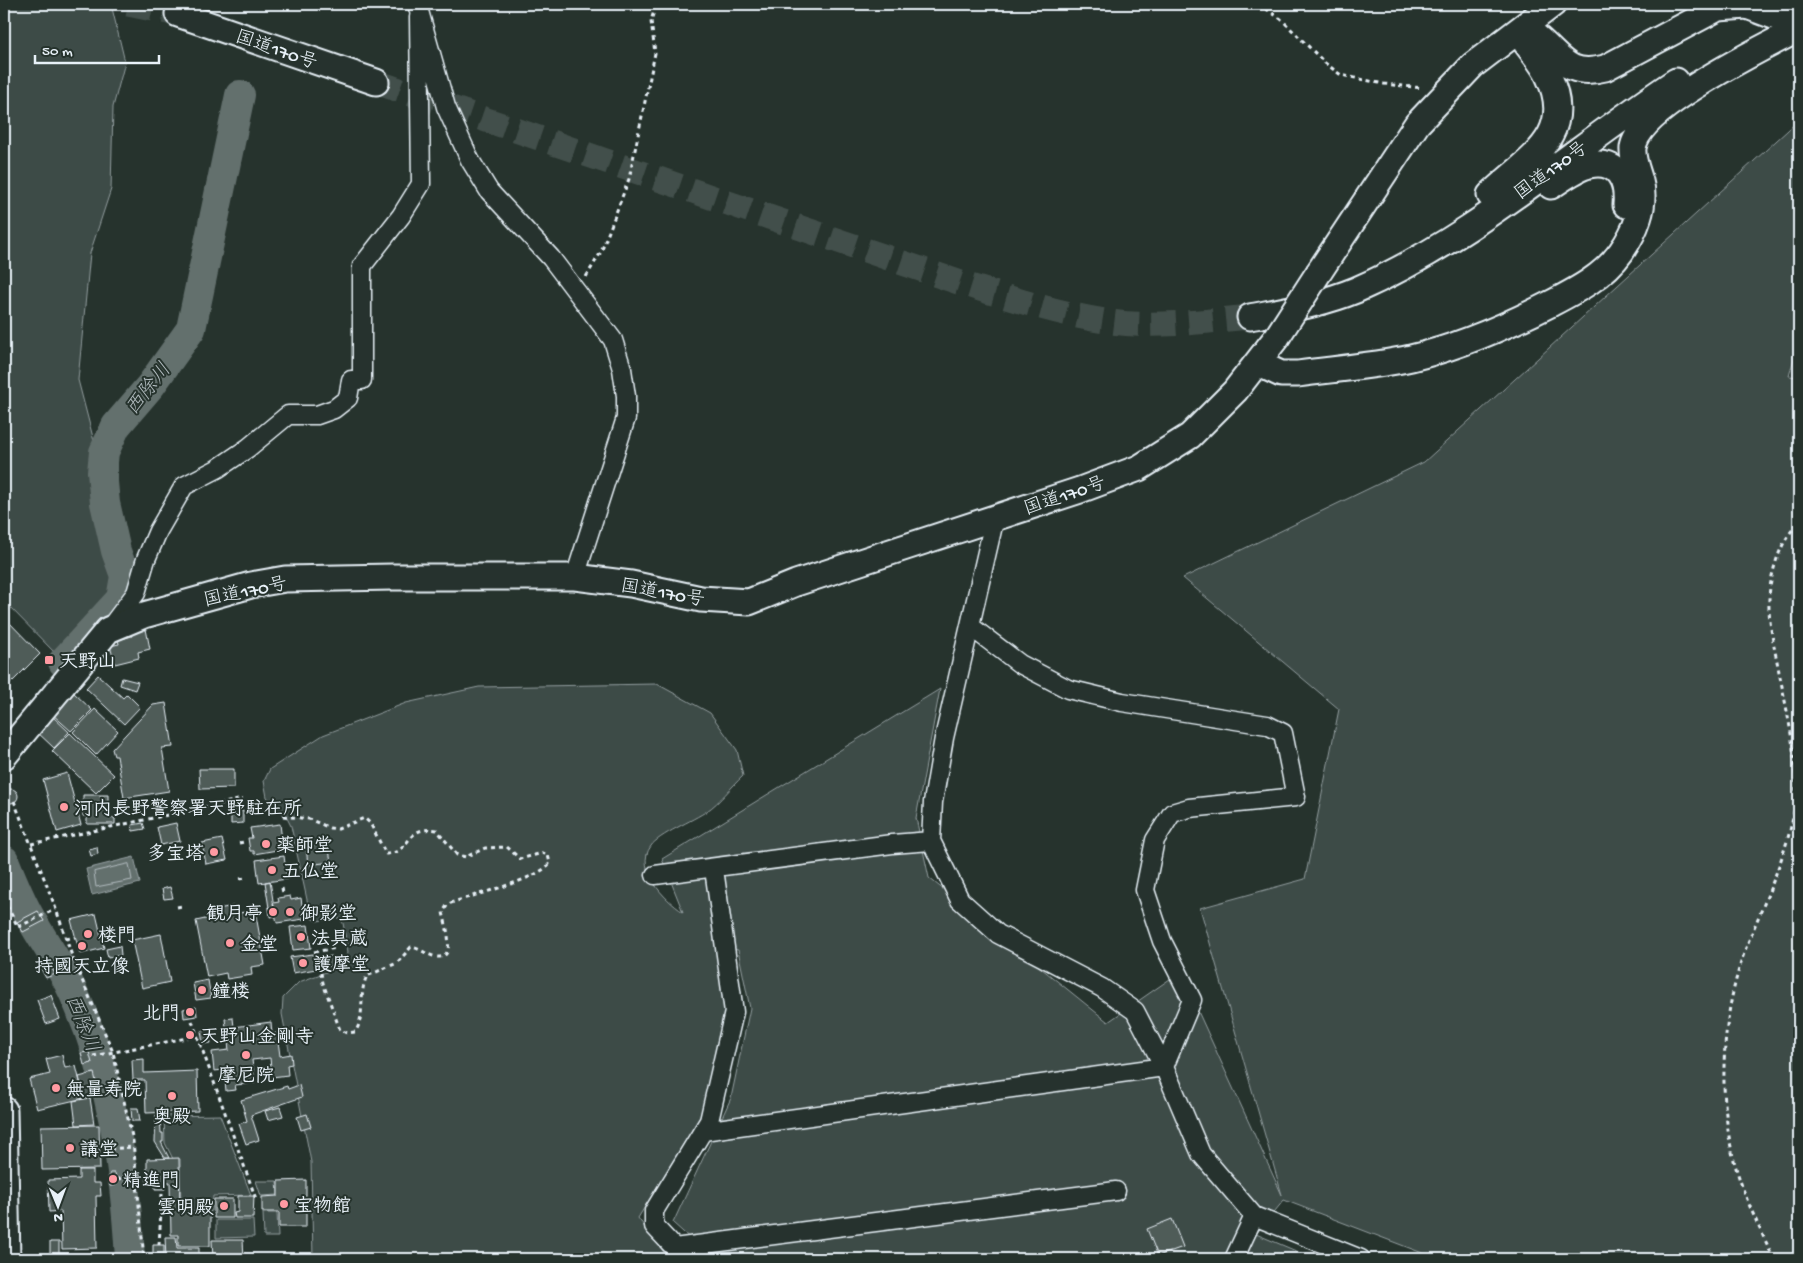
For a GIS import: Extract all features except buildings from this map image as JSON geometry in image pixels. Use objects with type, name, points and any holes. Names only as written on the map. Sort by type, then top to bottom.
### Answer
[{"type":"highway","name":"国道170号","points":[[6,747],[108,630],[144,614],[252,585],[285,580],[575,577],[631,584],[701,598],[749,602],[796,583],[1139,468],[1190,436],[1235,390],[1257,363],[1277,337],[1417,124],[1473,65],[1524,28],[1553,4]]},
{"type":"highway","points":[[1439,247],[1496,190],[1542,150],[1550,138],[1556,108],[1555,91],[1548,73],[1523,39],[1524,28],[1539,38],[1566,65],[1578,70],[1592,71],[1605,68],[1718,8],[1747,6],[1797,24]]},
{"type":"highway","name":"国道170号","points":[[178,14],[376,82]]},
{"type":"highway","name":"国道170号","points":[[1250,317],[1322,302],[1347,293],[1409,264],[1439,247],[1476,222],[1677,80],[1797,24]]},
{"type":"highway","points":[[1257,363],[1281,374],[1298,374],[1411,358],[1458,344],[1512,324],[1579,288],[1602,272],[1620,253],[1634,231],[1640,211],[1642,195],[1633,147],[1638,133],[1650,120],[1670,104],[1723,68],[1797,24]]},
{"type":"highway","points":[[1257,363],[1350,355],[1409,346],[1496,317],[1532,300],[1570,279],[1602,252],[1620,223],[1625,208],[1627,193],[1624,179],[1612,168],[1602,164],[1588,165],[1564,177],[1514,211],[1476,222]]},
{"type":"highway","points":[[4,1110],[7,1259]]},
{"type":"street","points":[[418,10],[446,107],[470,160],[490,191],[551,258],[613,340],[622,369],[626,396],[626,418],[575,577]]},
{"type":"street","points":[[108,630],[136,593],[146,559],[158,531],[184,486],[217,469],[248,448],[288,415],[317,415],[334,409],[348,398],[351,380],[362,380],[362,266],[402,216],[421,184],[418,10]]},
{"type":"street","points":[[995,517],[936,784],[931,842],[960,900],[998,934],[1102,988],[1134,1011],[1164,1067],[1201,1154],[1254,1216],[1361,1259]]},
{"type":"street","points":[[970,626],[1020,664],[1068,689],[1122,702],[1267,725],[1283,733],[1296,797],[1188,808],[1172,813],[1155,840],[1145,890],[1162,941],[1192,1000],[1164,1067]]},
{"type":"street","points":[[655,875],[714,869],[892,844],[931,842]]},
{"type":"street","points":[[714,869],[734,1012],[719,1086],[709,1121],[654,1211],[654,1226],[679,1254],[1116,1191]]},
{"type":"street","points":[[703,1131],[1164,1067]]},
{"type":"street","points":[[1234,1259],[1254,1216]]},
{"type":"path","points":[[577,292],[601,252],[629,179],[655,53],[651,21],[656,4]]},
{"type":"path","points":[[1259,4],[1281,19],[1325,63],[1341,75],[1384,84],[1449,91]]},
{"type":"path","points":[[1774,1259],[1745,1192],[1732,1152],[1725,1103],[1724,1068],[1730,1006],[1742,957],[1794,816],[1796,790],[1792,751],[1773,639],[1769,600],[1773,573],[1789,532],[1799,523]]},
{"type":"path","points":[[4,781],[9,791]]},
{"type":"path","points":[[31,844],[243,799]]},
{"type":"path","points":[[14,801],[56,909],[73,959],[113,1052],[134,1147],[134,1178],[144,1259]]},
{"type":"path","points":[[283,816],[309,819],[330,828],[338,829],[364,818],[370,823],[386,854],[402,849],[415,832],[425,828],[437,830],[456,855],[466,857],[492,847],[507,847],[520,859],[542,853],[548,855],[550,864],[546,869],[526,879],[448,904],[443,912],[451,945],[448,952],[440,957],[434,957],[411,947],[396,963],[366,976],[362,985],[359,1026],[355,1032],[347,1033],[340,1030],[323,983],[316,953],[336,948]]},
{"type":"path","points":[[239,843],[244,842]]},
{"type":"path","points":[[240,879],[246,878]]},
{"type":"path","points":[[282,888],[283,893]]},
{"type":"path","points":[[7,906],[18,927],[56,909]]},
{"type":"path","points":[[178,907],[183,906]]},
{"type":"path","points":[[66,940],[75,937]]},
{"type":"path","points":[[53,968],[73,959]]},
{"type":"path","points":[[192,1021],[256,1199]]},
{"type":"path","points":[[93,1056],[197,1036]]},
{"type":"path","points":[[110,1149],[134,1147]]},
{"type":"path","points":[[117,1179],[134,1178]]},
{"type":"path","points":[[162,1194],[159,1244],[165,1243]]},
{"type":"path","points":[[159,1254],[159,1259]]},
{"type":"shaded area","points":[[4,4],[111,4],[125,62],[113,107],[111,189],[90,253],[78,380],[132,587],[117,611],[75,653],[57,655],[4,601]]},
{"type":"shaded area","points":[[1799,120],[1799,341],[1789,376],[1799,377],[1799,1259],[1438,1259],[1284,1200],[1256,1234],[1315,1259],[713,1259],[673,1223],[731,1098],[750,1008],[738,950],[718,947],[726,1014],[701,1115],[638,1218],[669,1259],[313,1259],[311,1162],[282,1014],[283,998],[299,982],[340,967],[348,952],[343,923],[339,918],[317,921],[311,918],[291,826],[287,818],[267,797],[264,781],[270,769],[323,735],[406,703],[479,687],[657,684],[710,713],[737,750],[743,776],[707,811],[668,832],[655,842],[647,855],[646,864],[654,883],[668,900],[683,912],[662,859],[940,689],[916,818],[929,878],[1108,1022],[1180,972],[1282,1195],[1200,908],[1305,879],[1339,709],[1183,578],[1424,462]]},
{"type":"shaded area","points":[[220,1115],[251,1195],[213,1196],[212,1211],[181,1212],[180,1159],[173,1159],[165,1143],[164,1116]]},
{"type":"shaded area","points":[[256,1181],[277,1181],[278,1195],[261,1196]]},
{"type":"shaded area","points":[[263,1213],[277,1213],[278,1237],[264,1237]]},
{"type":"shaded area","points":[[216,1220],[253,1220],[254,1237],[216,1238]]},
{"type":"water","points":[[134,857],[140,883],[92,895],[86,869]]},
{"type":"waterway","name":"西除川","points":[[63,662],[121,599],[125,576],[116,551],[105,503],[102,472],[104,452],[116,426],[151,385],[191,329],[240,95]]},
{"type":"waterway","name":"西除川","points":[[4,860],[27,912],[74,994],[98,1058],[107,1091],[120,1157],[130,1259]]},
{"type":"tunnel","points":[[128,4],[178,14]]},
{"type":"tunnel","points":[[376,82],[964,284],[1038,306],[1093,319],[1129,324],[1181,323],[1250,317]]},
{"type":"place","name":"天野山","points":[[49,660]]},
{"type":"place","name":"河内長野警察署天野駐在所","points":[[64,807]]},
{"type":"place","name":"薬師堂","points":[[266,844]]},
{"type":"place","name":"多宝塔","points":[[214,852]]},
{"type":"place","name":"五仏堂","points":[[272,870]]},
{"type":"place","name":"観月亭","points":[[273,912]]},
{"type":"place","name":"御影堂","points":[[290,912]]},
{"type":"place","name":"楼門","points":[[88,934]]},
{"type":"place","name":"法具蔵","points":[[301,937]]},
{"type":"place","name":"金堂","points":[[230,943]]},
{"type":"place","name":"持國天立像","points":[[82,946]]},
{"type":"place","name":"護摩堂","points":[[303,963]]},
{"type":"place","name":"鐘楼","points":[[202,990]]},
{"type":"place","name":"北門","points":[[190,1012]]},
{"type":"place","name":"天野山金剛寺","points":[[190,1035]]},
{"type":"place","name":"摩尼院","points":[[246,1055]]},
{"type":"place","name":"無量寿院","points":[[56,1088]]},
{"type":"place","name":"奥殿","points":[[172,1096]]},
{"type":"place","name":"講堂","points":[[70,1148]]},
{"type":"place","name":"精進門","points":[[113,1179]]},
{"type":"place","name":"宝物館","points":[[284,1204]]},
{"type":"place","name":"雲明殿","points":[[224,1206]]}]
